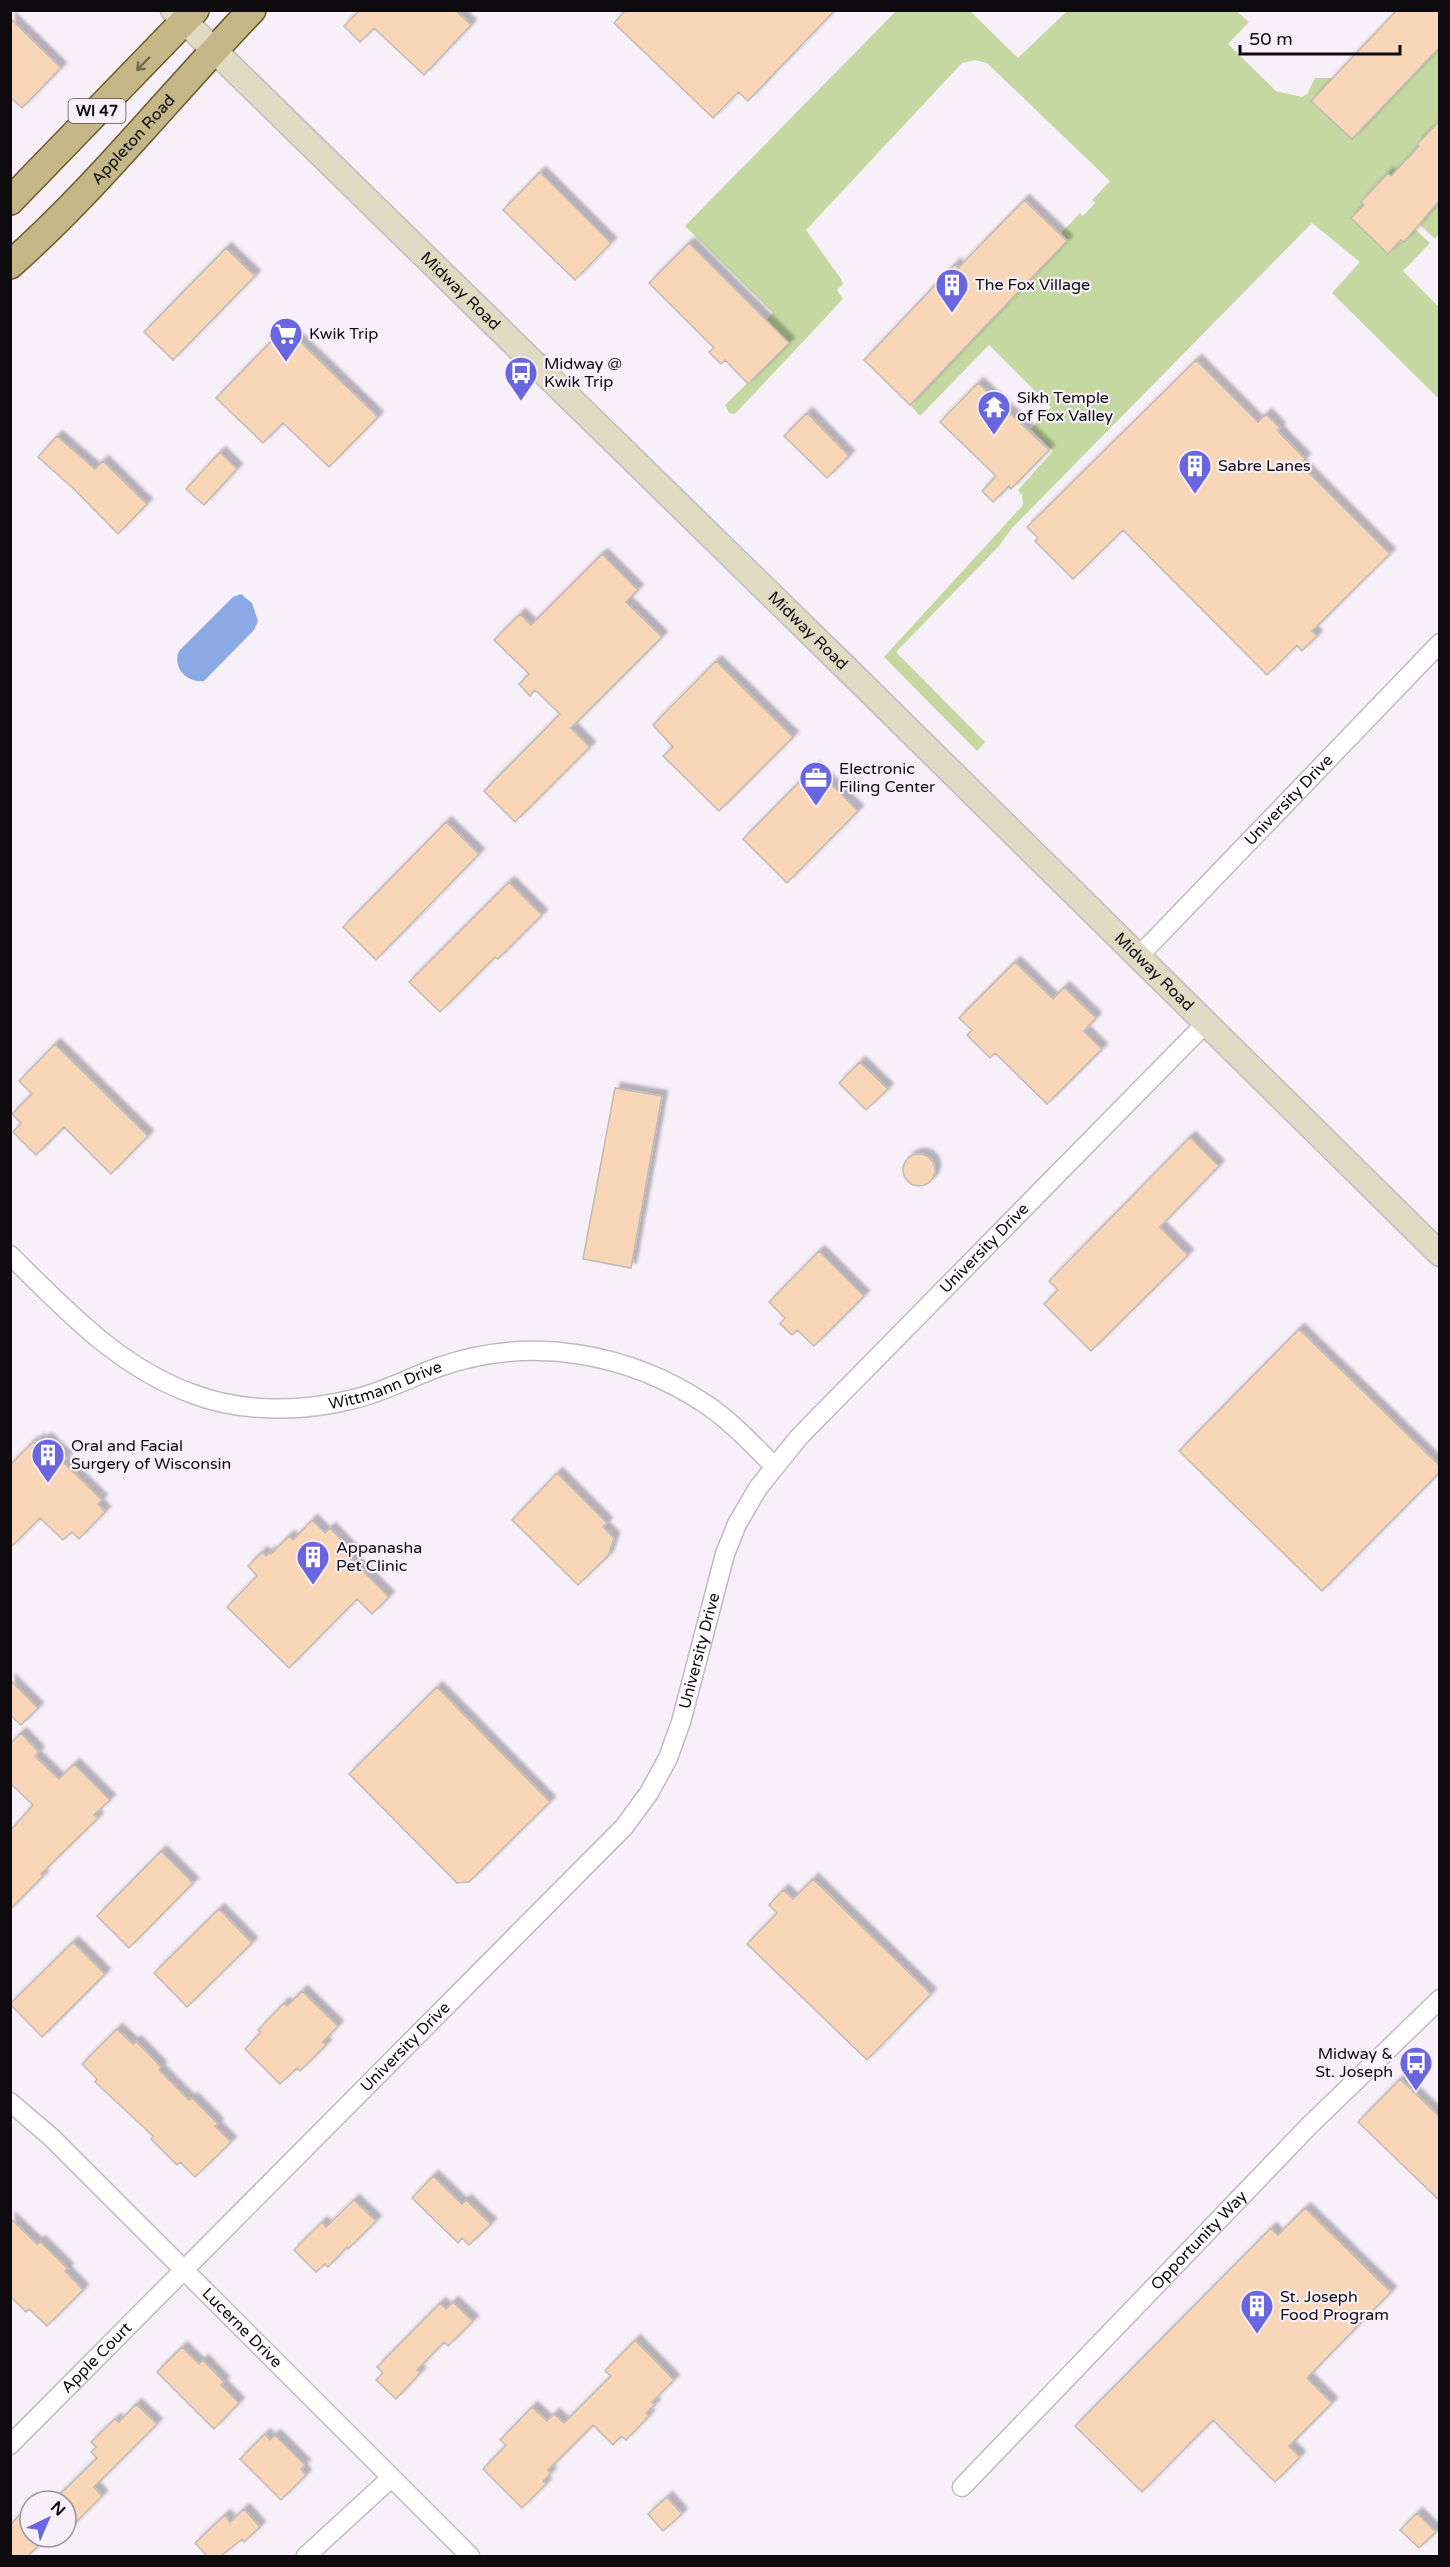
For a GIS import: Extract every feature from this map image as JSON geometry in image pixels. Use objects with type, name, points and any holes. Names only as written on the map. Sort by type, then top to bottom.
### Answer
[{"type":"main road","name":"Appleton Road","points":[[10,265],[51,228],[112,165],[252,10]]},
{"type":"main road","name":"Midway Road","points":[[184,14],[213,51],[847,669],[1137,958],[1440,1254]]},
{"type":"main road","name":"WI 47","points":[[10,201],[184,14]]},
{"type":"street","name":"University Drive","points":[[1137,958],[1440,643]]},
{"type":"street","name":"University Drive","points":[[183,2270],[624,1827],[649,1793],[668,1758],[681,1722],[725,1554],[737,1524],[758,1488],[774,1466],[812,1424],[1204,1024]]},
{"type":"street","name":"Wittmann Drive","points":[[10,1255],[100,1341],[129,1363],[194,1395],[234,1404],[270,1408],[312,1407],[355,1399],[439,1367],[476,1357],[514,1351],[551,1350],[592,1355],[632,1366],[669,1382],[709,1406],[739,1431],[774,1466]]},
{"type":"street","name":"Opportunity Way","points":[[962,2487],[1310,2126],[1440,1999]]},
{"type":"street","name":"Lucerne Drive","points":[[10,2102],[51,2137],[470,2556]]},
{"type":"street","name":"Apple Court","points":[[10,2445],[183,2270]]},
{"type":"street","points":[[306,2556],[391,2478]]},
{"type":"green space","points":[[896,11],[970,11],[1018,58],[1067,11],[1236,11],[1249,22],[1228,44],[1276,91],[1302,97],[1307,94],[1315,78],[1332,78],[1311,101],[1352,139],[1439,47],[1439,121],[1391,176],[1388,174],[1361,201],[1364,205],[1351,218],[1388,253],[1415,229],[1430,243],[1403,271],[1439,307],[1439,399],[1332,293],[1360,262],[1312,223],[1012,528],[999,546],[896,652],[985,742],[977,751],[884,657],[1023,505],[1022,495],[1018,490],[1053,451],[1031,429],[1051,407],[989,345],[920,416],[910,405],[1068,240],[1061,233],[1080,213],[1083,216],[1095,203],[1092,200],[1110,181],[987,63],[975,60],[962,63],[806,230],[841,279],[843,284],[837,290],[843,299],[735,414],[729,413],[725,405],[789,343],[766,320],[773,313],[685,226]]},
{"type":"green space","points":[[1439,200],[1439,234],[1435,239],[1420,225]]},
{"type":"water","points":[[241,594],[252,603],[258,621],[254,630],[204,681],[187,677],[179,668],[177,657],[179,651],[233,597]]},
{"type":"building","points":[[356,10],[455,10],[471,25],[424,75],[374,28],[360,42],[344,26],[358,12]]},
{"type":"building","points":[[626,10],[835,10],[748,101],[738,92],[713,118],[614,23]]},
{"type":"building","points":[[1397,10],[1440,10],[1440,47],[1352,139],[1311,101]]},
{"type":"building","points":[[10,18],[61,68],[22,108],[10,97]]},
{"type":"building","points":[[1440,121],[1440,200],[1404,242],[1401,240],[1388,254],[1351,218],[1364,205],[1361,202],[1388,173],[1391,176],[1419,146],[1417,144]]},
{"type":"building","points":[[540,172],[611,243],[575,280],[503,210]]},
{"type":"building","name":"The Fox Village","points":[[1024,200],[1067,241],[910,405],[864,360],[955,264],[958,268]]},
{"type":"building","points":[[689,243],[789,343],[748,384],[725,360],[721,364],[709,352],[714,348],[649,283]]},
{"type":"building","points":[[226,248],[255,276],[173,360],[144,332]]},
{"type":"building","name":"Kwik Trip","points":[[285,327],[378,417],[329,467],[283,423],[263,443],[216,398]]},
{"type":"building","name":"Sabre Lanes","points":[[1196,360],[1258,422],[1266,414],[1280,428],[1277,430],[1305,459],[1300,464],[1390,554],[1312,631],[1317,636],[1302,651],[1297,645],[1267,675],[1123,530],[1073,579],[1035,541],[1038,538],[1027,527]]},
{"type":"building","name":"Sikh Temple of Fox Valley","points":[[978,383],[1049,450],[1011,489],[1009,486],[993,502],[982,491],[996,476],[940,422]]},
{"type":"building","points":[[807,413],[849,456],[827,478],[784,436]]},
{"type":"building","points":[[57,436],[95,469],[103,461],[147,504],[118,534],[75,490],[38,457]]},
{"type":"building","points":[[220,452],[237,469],[204,505],[186,489]]},
{"type":"building","points":[[602,554],[638,590],[626,602],[662,637],[571,728],[590,747],[515,822],[484,791],[560,714],[535,690],[530,696],[519,684],[529,674],[494,640],[520,614],[531,625]]},
{"type":"building","points":[[716,661],[793,737],[719,811],[663,756],[673,747],[653,725]]},
{"type":"building","points":[[814,767],[858,811],[787,883],[743,839]]},
{"type":"building","points":[[446,822],[479,854],[376,960],[343,927]]},
{"type":"building","points":[[509,882],[542,915],[498,959],[495,957],[440,1012],[409,982]]},
{"type":"building","points":[[1015,962],[1053,999],[1064,987],[1096,1018],[1084,1031],[1102,1049],[1047,1104],[995,1053],[990,1058],[967,1035],[972,1030],[959,1018]]},
{"type":"building","points":[[55,1044],[148,1136],[111,1174],[64,1127],[36,1155],[13,1132],[21,1123],[12,1114],[32,1094],[19,1081]]},
{"type":"building","points":[[860,1062],[888,1089],[866,1110],[839,1083]]},
{"type":"building","points":[[615,1088],[662,1096],[631,1268],[583,1259]]},
{"type":"building","points":[[1190,1137],[1219,1166],[1160,1227],[1188,1255],[1091,1351],[1044,1304],[1058,1290],[1049,1281]]},
{"type":"building","points":[[919,1154],[930,1159],[935,1170],[930,1181],[919,1186],[908,1181],[903,1170],[908,1159]]},
{"type":"building","points":[[819,1251],[864,1296],[814,1346],[797,1330],[792,1335],[780,1324],[785,1318],[769,1302]]},
{"type":"building","points":[[1299,1329],[1440,1466],[1440,1472],[1322,1591],[1179,1451]]},
{"type":"building","name":"Oral and Facial Surgery of Wisconsin","points":[[46,1438],[67,1458],[63,1462],[102,1500],[98,1504],[105,1512],[79,1539],[72,1532],[63,1540],[40,1518],[10,1548],[10,1465],[33,1442],[39,1439],[41,1442]]},
{"type":"building","points":[[557,1473],[607,1523],[603,1527],[614,1538],[608,1556],[578,1585],[512,1520]]},
{"type":"building","name":"Appanasha Pet Clinic","points":[[312,1520],[325,1533],[330,1528],[351,1550],[346,1554],[389,1597],[372,1614],[357,1599],[289,1668],[227,1607],[257,1576],[248,1566],[262,1552],[266,1556],[270,1552],[271,1554],[289,1536],[293,1540]]},
{"type":"building","points":[[10,1680],[38,1708],[21,1725],[10,1715]]},
{"type":"building","points":[[437,1687],[550,1802],[469,1882],[457,1883],[349,1774]]},
{"type":"building","points":[[21,1733],[39,1752],[35,1756],[59,1779],[74,1764],[110,1800],[94,1815],[98,1818],[41,1874],[43,1876],[10,1910],[10,1831],[33,1805],[10,1783],[10,1744]]},
{"type":"building","points":[[161,1851],[193,1883],[129,1948],[97,1916]]},
{"type":"building","points":[[813,1879],[931,1994],[867,2060],[747,1944],[777,1913],[769,1905],[783,1890],[793,1899]]},
{"type":"building","points":[[219,1909],[252,1943],[187,2007],[154,1973]]},
{"type":"building","points":[[73,1942],[105,1974],[42,2037],[10,2004]]},
{"type":"building","points":[[302,1991],[338,2026],[323,2042],[326,2045],[300,2071],[297,2068],[280,2084],[245,2049],[261,2032],[258,2030],[284,2003],[287,2006]]},
{"type":"building","points":[[117,2029],[133,2044],[136,2041],[161,2067],[159,2070],[189,2100],[192,2098],[218,2124],[215,2126],[231,2142],[195,2177],[180,2162],[177,2165],[151,2139],[153,2136],[95,2082],[97,2079],[82,2064]]},
{"type":"building","points":[[1400,2079],[1440,2117],[1440,2201],[1358,2122]]},
{"type":"building","points":[[433,2176],[462,2204],[466,2200],[491,2224],[469,2245],[462,2238],[458,2243],[412,2198]]},
{"type":"building","points":[[354,2200],[376,2221],[328,2267],[325,2264],[316,2272],[294,2250],[322,2222],[326,2227]]},
{"type":"building","name":"St. Joseph Food Program","points":[[1305,2208],[1391,2292],[1307,2378],[1332,2403],[1289,2446],[1300,2457],[1275,2482],[1213,2420],[1142,2492],[1075,2426],[1271,2228],[1278,2235]]},
{"type":"building","points":[[10,2218],[37,2244],[40,2241],[68,2269],[65,2271],[83,2290],[47,2326],[29,2309],[26,2312],[10,2296]]},
{"type":"building","points":[[453,2302],[473,2321],[448,2346],[444,2342],[417,2370],[420,2373],[396,2399],[376,2380],[383,2373],[377,2367],[440,2303],[446,2309]]},
{"type":"building","points":[[635,2340],[674,2380],[652,2402],[655,2405],[646,2413],[649,2416],[626,2440],[621,2436],[613,2445],[593,2425],[548,2470],[551,2473],[543,2481],[546,2484],[522,2508],[483,2469],[506,2445],[500,2440],[532,2407],[547,2421],[554,2414],[564,2423],[611,2376],[605,2371]]},
{"type":"building","points":[[182,2347],[199,2364],[203,2360],[224,2382],[221,2385],[239,2403],[214,2429],[157,2372]]},
{"type":"building","points":[[136,2404],[157,2424],[94,2487],[102,2496],[78,2520],[78,2489],[65,2489],[97,2458],[91,2452],[96,2447],[91,2442],[115,2419],[119,2422]]},
{"type":"building","points":[[265,2434],[270,2440],[275,2435],[305,2465],[301,2469],[306,2475],[281,2500],[240,2459]]},
{"type":"building","points":[[667,2497],[682,2514],[663,2531],[648,2514]]},
{"type":"building","points":[[244,2509],[260,2527],[244,2542],[242,2539],[221,2556],[207,2556],[195,2543],[225,2515],[230,2522]]},
{"type":"building","points":[[1417,2513],[1436,2532],[1419,2548],[1400,2530]]},
{"type":"building","points":[[18,2517],[18,2549],[35,2549],[28,2556],[10,2556],[10,2525]]},
{"type":"place","name":"The Fox Village","points":[[952,314]]},
{"type":"place","name":"Kwik Trip","points":[[286,363]]},
{"type":"place","name":"Midway @ Kwik Trip","points":[[521,402]]},
{"type":"place","name":"Sikh Temple of Fox Valley","points":[[994,436]]},
{"type":"place","name":"Sabre Lanes","points":[[1195,495]]},
{"type":"place","name":"Electronic Filing Center","points":[[816,807]]},
{"type":"place","name":"Oral and Facial Surgery of Wisconsin","points":[[48,1484]]},
{"type":"place","name":"Appanasha Pet Clinic","points":[[313,1586]]},
{"type":"place","name":"Midway & St. Joseph","points":[[1416,2092]]},
{"type":"place","name":"St. Joseph Food Program","points":[[1257,2335]]}]
